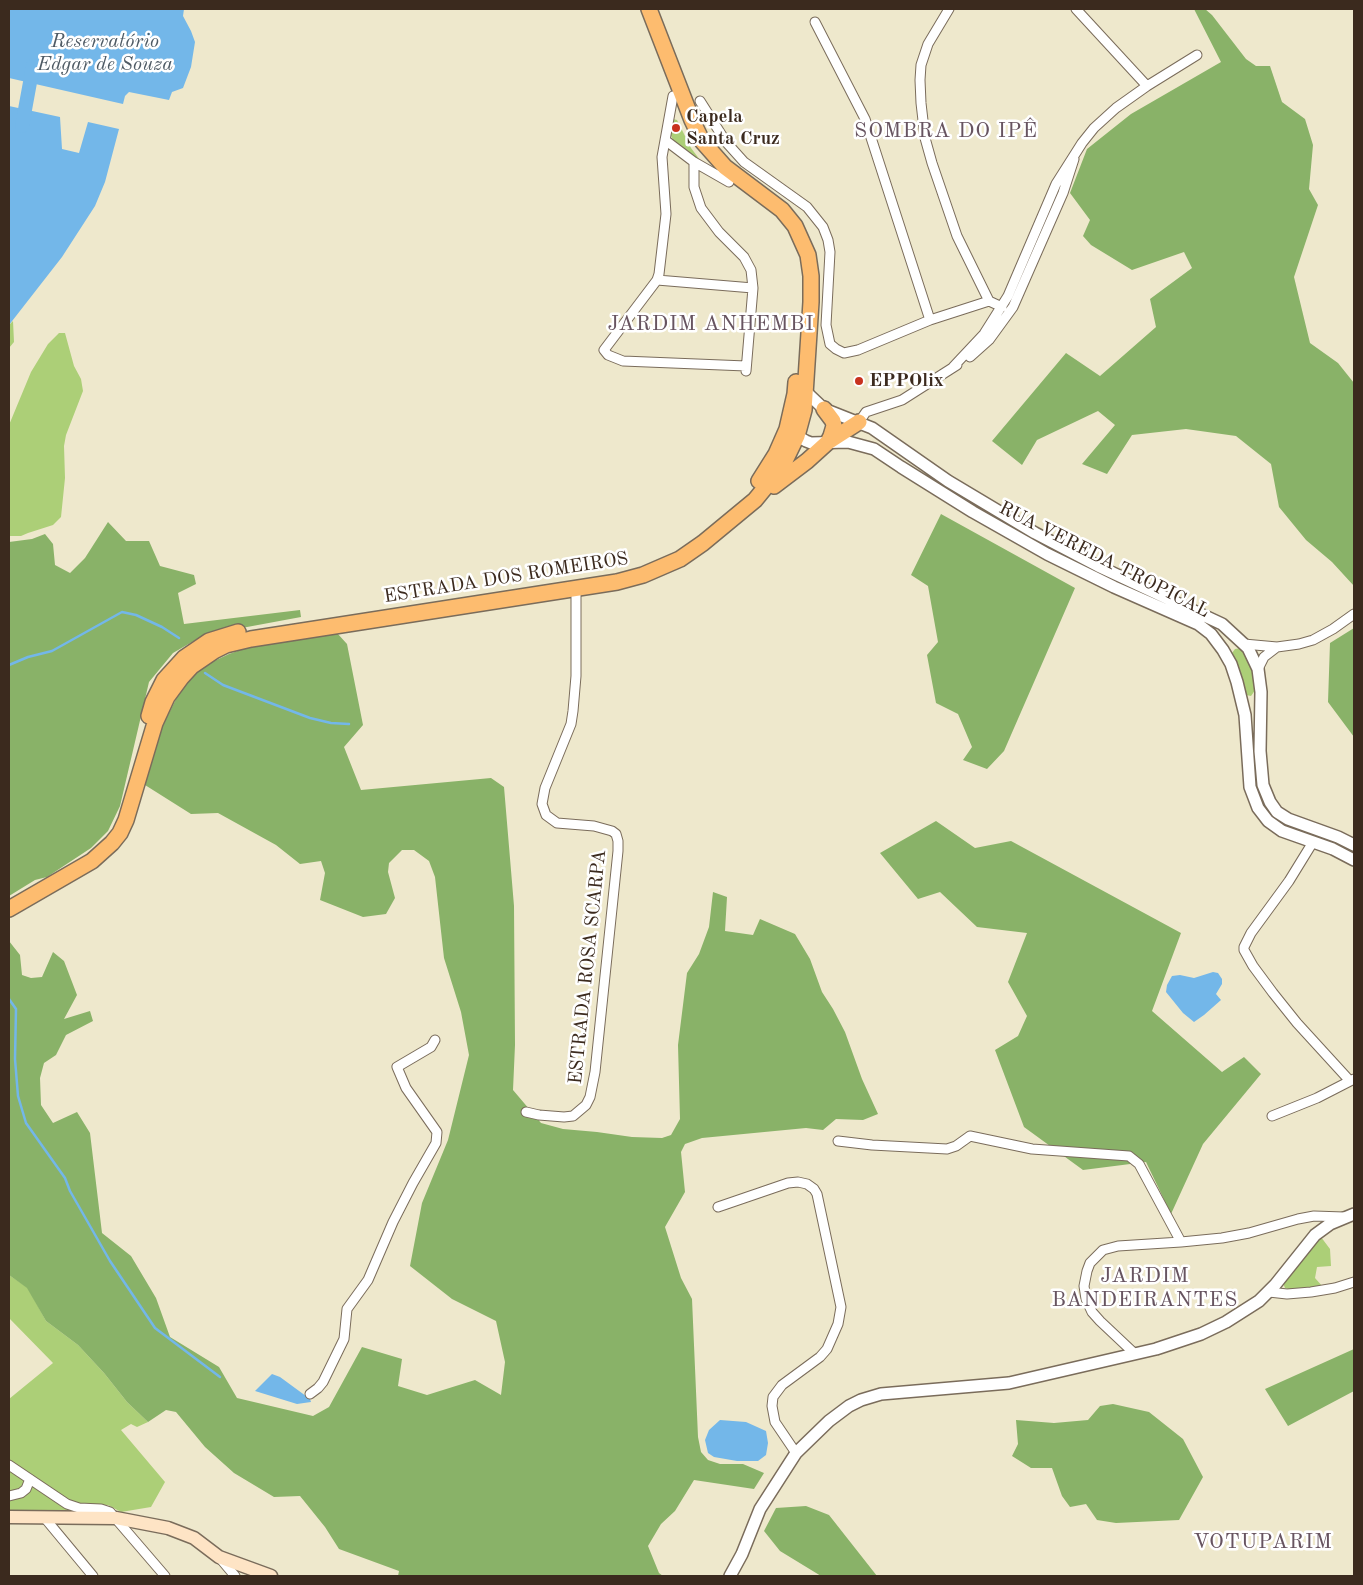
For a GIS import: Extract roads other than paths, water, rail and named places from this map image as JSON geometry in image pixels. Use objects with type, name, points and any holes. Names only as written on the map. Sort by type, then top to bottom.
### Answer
[{"type":"main road","name":"ESTRADA DOS ROMEIROS","points":[[9,909],[102,853],[120,833],[126,820],[155,723],[167,696],[180,678],[192,666],[214,651],[226,645],[251,639],[626,580],[668,566],[703,543],[755,500],[782,467],[797,436],[804,410],[800,393],[802,289],[796,248],[787,231],[775,216],[729,182],[710,165],[695,146],[639,9]]},
{"type":"main road","name":"ESTRADA DOS ROMEIROS","points":[[133,796],[139,751],[153,702],[164,680],[172,670],[198,647],[222,636],[248,630],[616,573],[654,561],[675,551],[735,505],[754,487],[769,466],[782,443],[800,393],[811,289],[810,266],[805,245],[795,226],[782,210],[725,167],[702,141],[692,120],[650,9]]},
{"type":"main road","points":[[824,409],[833,421],[834,426],[828,442]]},
{"type":"main road","points":[[755,500],[807,461],[828,442],[859,422]]},
{"type":"main road","points":[[9,1517],[116,1518],[174,1529],[194,1538],[219,1557],[271,1576]]},
{"type":"street","points":[[949,9],[928,44],[921,65],[921,103],[925,138],[957,236],[989,300],[1002,307]]},
{"type":"street","points":[[1076,9],[1147,86]]},
{"type":"street","points":[[815,22],[869,128],[930,320]]},
{"type":"street","points":[[859,422],[866,412],[902,400],[970,357],[989,340],[1013,307],[1021,280],[1063,193],[1075,154],[1082,142],[1103,119],[1147,86],[1197,55]]},
{"type":"street","points":[[673,96],[662,166],[666,214],[657,280],[604,348],[604,352],[622,361],[746,369],[753,277],[744,257],[719,232],[704,213],[697,200],[694,187],[694,162]]},
{"type":"street","points":[[700,101],[726,142],[744,162],[807,207],[824,227],[830,252],[826,324],[830,344],[844,353],[858,350],[930,320],[989,300]]},
{"type":"street","points":[[666,140],[694,162],[729,182]]},
{"type":"street","points":[[657,280],[753,288]]},
{"type":"street","points":[[952,367],[978,341],[1021,280]]},
{"type":"street","points":[[800,393],[824,409]]},
{"type":"street","name":"RUA VEREDA TROPICAL","points":[[824,409],[872,428],[948,481],[1010,518],[1098,566],[1215,620],[1244,644],[1252,655],[1258,669],[1261,684],[1259,734],[1261,768],[1263,785],[1270,802],[1277,812],[1288,819],[1354,845]]},
{"type":"street","name":"RUA VEREDA TROPICAL","points":[[797,436],[811,442],[848,442],[874,449],[944,495],[1040,550],[1114,587],[1198,624],[1211,634],[1224,650],[1231,664],[1242,699],[1249,774],[1255,802],[1263,815],[1282,831],[1333,849],[1354,860]]},
{"type":"street","name":"ESTRADA ROSA SCARPA","points":[[526,1112],[539,1115],[573,1116],[586,1105],[590,1097],[597,1057],[618,851],[616,834],[594,826],[557,823],[549,818],[543,808],[542,797],[571,724],[573,711],[576,669],[576,589]]},
{"type":"street","points":[[1224,650],[1232,645],[1244,644],[1277,647],[1313,640],[1354,614]]},
{"type":"street","points":[[1258,669],[1264,657],[1277,647]]},
{"type":"street","points":[[1242,699],[1252,703],[1261,700]]},
{"type":"street","points":[[1272,1116],[1317,1098],[1352,1080],[1273,993],[1244,950],[1251,934],[1289,882],[1313,842]]},
{"type":"street","points":[[310,1394],[323,1382],[344,1339],[347,1309],[368,1280],[397,1215],[436,1143],[437,1132],[406,1088],[397,1067],[432,1047],[435,1040]]},
{"type":"street","points":[[838,1141],[872,1145],[947,1149],[956,1146],[970,1136],[1032,1148],[1129,1156],[1139,1164],[1181,1242]]},
{"type":"street","points":[[718,1206],[788,1183],[798,1182],[807,1184],[817,1194],[841,1306],[838,1324],[827,1349],[820,1357],[782,1385],[773,1397],[772,1406],[775,1422],[796,1453]]},
{"type":"street","points":[[1135,1354],[1096,1316],[1086,1299],[1086,1276],[1090,1264],[1103,1250],[1118,1246],[1181,1242],[1248,1233],[1314,1216],[1350,1216]]},
{"type":"street","points":[[730,1576],[742,1554],[760,1509],[796,1453],[849,1406],[871,1396],[905,1391],[1009,1383],[1167,1346],[1214,1328],[1254,1304],[1269,1292],[1315,1235],[1330,1224],[1350,1216]]},
{"type":"street","points":[[1269,1292],[1287,1294],[1311,1292],[1335,1288],[1354,1282]]},
{"type":"street","points":[[1118,1338],[1122,1357]]},
{"type":"street","points":[[9,1465],[67,1504],[79,1508],[106,1510],[116,1518],[165,1576]]},
{"type":"street","points":[[9,1496],[26,1489],[30,1479]]},
{"type":"street","points":[[44,1517],[93,1576]]},
{"type":"street","points":[[219,1557],[235,1576]]},
{"type":"water","name":"Reservatório Edgar de Souza","points":[[9,9],[184,9],[183,16],[195,42],[191,67],[183,88],[172,92],[169,100],[129,92],[125,96],[123,104],[9,78]]},
{"type":"water","points":[[9,106],[60,117],[62,149],[79,153],[88,122],[119,129],[105,182],[95,206],[62,257],[9,325]]},
{"type":"water","points":[[1213,972],[1218,973],[1222,979],[1222,984],[1216,994],[1221,1000],[1194,1022],[1183,1013],[1166,992],[1167,985],[1172,976],[1180,975],[1194,978]]},
{"type":"water","points":[[272,1374],[280,1377],[310,1399],[311,1402],[297,1404],[255,1391]]},
{"type":"water","points":[[720,1420],[746,1422],[766,1431],[768,1443],[766,1455],[758,1461],[737,1461],[714,1457],[708,1453],[705,1440],[709,1430]]},
{"type":"waterway","points":[[22,126],[33,66]]},
{"type":"waterway","points":[[9,665],[28,657],[52,651],[122,612],[136,615],[162,627],[179,638]]},
{"type":"waterway","points":[[205,673],[223,685],[310,718],[331,723],[349,724]]},
{"type":"waterway","points":[[9,999],[16,1009],[15,1059],[18,1096],[26,1123],[65,1178],[70,1191],[110,1261],[155,1328],[220,1377]]},
{"type":"place","name":"Capela Santa Cruz","points":[[676,128]]},
{"type":"place","name":"EPPOlix","points":[[859,381]]},
{"type":"district","name":"SOMBRA DO IPÊ","points":[[946,131]]},
{"type":"district","name":"JARDIM ANHEMBI","points":[[711,324]]},
{"type":"district","name":"JARDIM BANDEIRANTES","points":[[1145,1288]]},
{"type":"district","name":"VOTUPARIM","points":[[1263,1542]]}]
